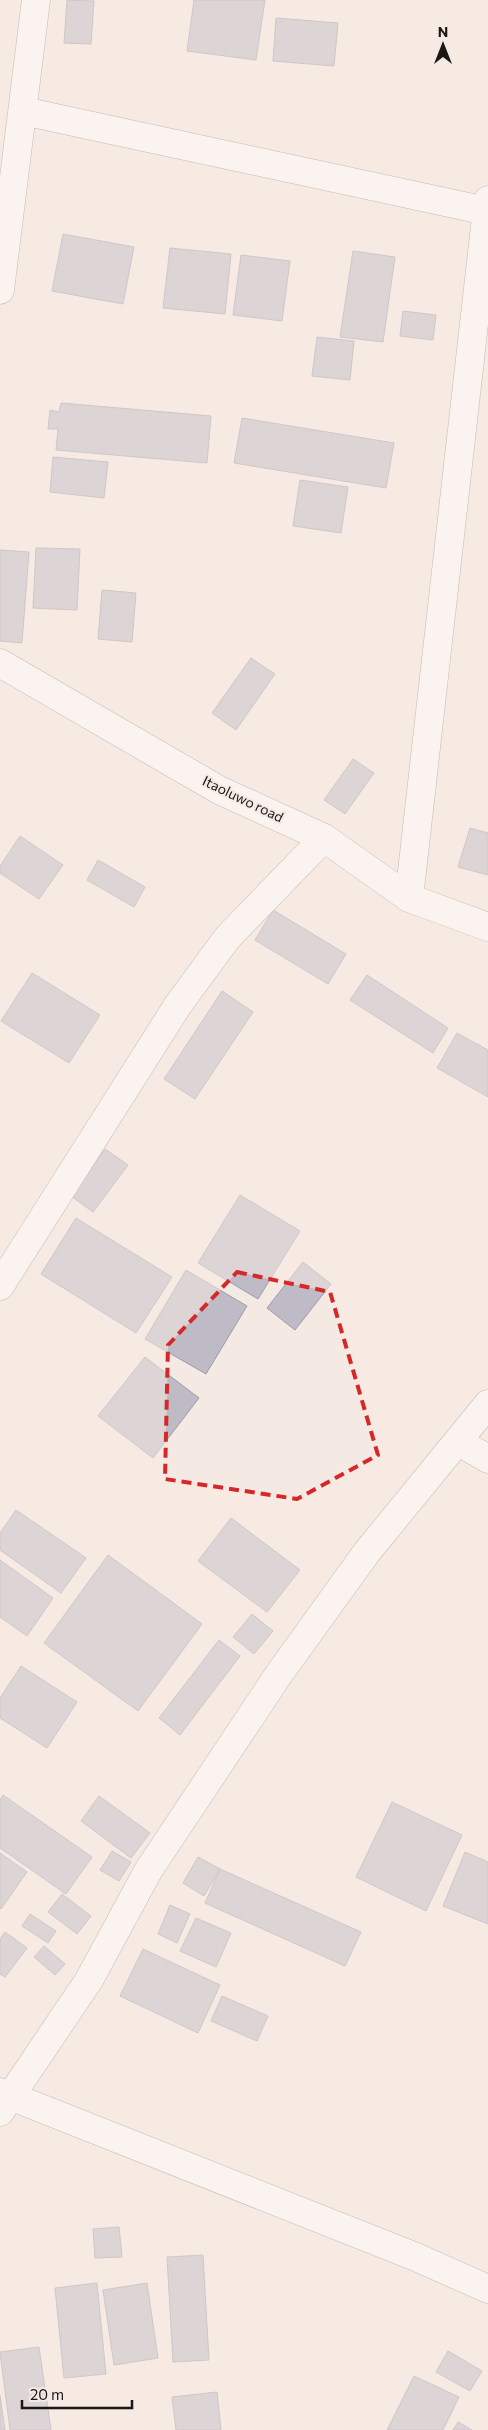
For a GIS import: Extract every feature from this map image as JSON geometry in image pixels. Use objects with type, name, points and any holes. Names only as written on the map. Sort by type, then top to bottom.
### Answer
[{"type":"street","points":[[0,290],[24,111],[36,0]]},
{"type":"street","points":[[24,111],[487,205],[409,898]]},
{"type":"street","name":"Itaoluwo road","points":[[0,663],[219,790],[324,838],[409,898],[488,927]]},
{"type":"street","points":[[0,1286],[184,998],[228,936],[324,838]]},
{"type":"street","points":[[488,1404],[459,1442],[367,1552],[279,1674],[148,1871],[89,1980],[3,2100],[416,2257],[488,2290]]},
{"type":"street","points":[[459,1442],[488,1459]]},
{"type":"highlighted area","points":[[237,1272],[330,1292],[378,1455],[297,1499],[165,1479],[168,1345]]},
{"type":"building","points":[[67,0],[94,1],[91,44],[64,43]]},
{"type":"building","points":[[194,0],[265,0],[256,60],[187,51]]},
{"type":"building","points":[[276,18],[338,23],[334,66],[273,61]]},
{"type":"building","points":[[63,234],[134,247],[123,304],[52,291]]},
{"type":"building","points":[[170,248],[231,254],[225,314],[163,308]]},
{"type":"building","points":[[353,251],[395,257],[383,342],[340,337]]},
{"type":"building","points":[[241,255],[290,261],[282,321],[233,315]]},
{"type":"building","points":[[403,311],[436,315],[433,340],[400,336]]},
{"type":"building","points":[[317,337],[354,341],[350,380],[312,376]]},
{"type":"building","points":[[61,403],[211,416],[207,463],[56,450],[58,429],[48,429],[50,410],[59,412]]},
{"type":"building","points":[[242,418],[394,443],[386,488],[234,463]]},
{"type":"building","points":[[53,457],[108,462],[104,498],[50,492]]},
{"type":"building","points":[[300,480],[348,487],[341,533],[293,526]]},
{"type":"building","points":[[36,548],[80,549],[77,610],[33,608]]},
{"type":"building","points":[[0,550],[29,552],[22,643],[0,641]]},
{"type":"building","points":[[102,590],[136,593],[132,642],[98,639]]},
{"type":"building","points":[[251,658],[275,674],[236,730],[212,713]]},
{"type":"building","points":[[353,759],[374,773],[345,814],[324,800]]},
{"type":"building","points":[[470,828],[488,833],[488,875],[458,867]]},
{"type":"building","points":[[20,836],[63,865],[39,899],[0,873],[0,866]]},
{"type":"building","points":[[98,860],[145,887],[134,907],[87,880]]},
{"type":"building","points":[[273,910],[346,954],[328,984],[255,940]]},
{"type":"building","points":[[32,973],[100,1015],[69,1063],[1,1021]]},
{"type":"building","points":[[367,975],[448,1028],[433,1053],[350,1000]]},
{"type":"building","points":[[222,991],[253,1012],[195,1099],[164,1079]]},
{"type":"building","points":[[457,1033],[488,1050],[488,1097],[437,1068]]},
{"type":"building","points":[[105,1149],[128,1165],[93,1212],[71,1196]]},
{"type":"building","points":[[240,1195],[300,1231],[258,1299],[198,1263]]},
{"type":"building","points":[[76,1218],[172,1277],[136,1333],[41,1274]]},
{"type":"building","points":[[303,1262],[331,1284],[295,1330],[267,1308]]},
{"type":"building","points":[[186,1270],[247,1306],[206,1374],[145,1339]]},
{"type":"building","points":[[145,1357],[199,1398],[153,1458],[98,1416]]},
{"type":"building","points":[[16,1510],[86,1558],[61,1593],[0,1550],[0,1533]]},
{"type":"building","points":[[231,1518],[300,1570],[267,1612],[198,1561]]},
{"type":"building","points":[[108,1555],[202,1624],[138,1711],[44,1643]]},
{"type":"building","points":[[0,1560],[53,1598],[27,1636],[0,1617]]},
{"type":"building","points":[[252,1614],[273,1631],[254,1654],[233,1637]]},
{"type":"building","points":[[219,1640],[240,1656],[180,1735],[159,1718]]},
{"type":"building","points":[[21,1666],[77,1702],[47,1748],[0,1718],[0,1698]]},
{"type":"building","points":[[3,1795],[92,1857],[66,1894],[0,1848],[0,1800]]},
{"type":"building","points":[[99,1796],[150,1833],[131,1858],[81,1821]]},
{"type":"building","points":[[392,1802],[462,1835],[426,1911],[356,1877]]},
{"type":"building","points":[[112,1851],[131,1862],[119,1881],[100,1870]]},
{"type":"building","points":[[465,1852],[488,1862],[488,1924],[443,1906]]},
{"type":"building","points":[[0,1853],[27,1872],[1,1909],[0,1908]]},
{"type":"building","points":[[198,1857],[220,1869],[204,1896],[183,1883]]},
{"type":"building","points":[[220,1869],[361,1932],[345,1966],[205,1903]]},
{"type":"building","points":[[62,1894],[91,1916],[77,1934],[48,1912]]},
{"type":"building","points":[[170,1905],[190,1914],[177,1943],[158,1934]]},
{"type":"building","points":[[30,1914],[56,1931],[48,1943],[22,1926]]},
{"type":"building","points":[[196,1918],[231,1933],[216,1967],[180,1951]]},
{"type":"building","points":[[5,1932],[27,1948],[5,1977],[0,1974],[0,1939]]},
{"type":"building","points":[[44,1946],[65,1964],[55,1975],[34,1957]]},
{"type":"building","points":[[143,1949],[220,1985],[198,2033],[120,1996]]},
{"type":"building","points":[[222,1996],[268,2016],[257,2041],[211,2021]]},
{"type":"building","points":[[119,2227],[122,2257],[95,2258],[93,2229]]},
{"type":"building","points":[[203,2255],[209,2360],[173,2362],[167,2257]]},
{"type":"building","points":[[97,2283],[106,2374],[64,2378],[55,2288]]},
{"type":"building","points":[[147,2283],[158,2358],[114,2365],[103,2290]]},
{"type":"building","points":[[39,2347],[51,2430],[10,2430],[0,2352]]},
{"type":"building","points":[[448,2351],[482,2371],[470,2391],[436,2372]]},
{"type":"building","points":[[414,2376],[459,2397],[443,2430],[387,2430]]},
{"type":"building","points":[[217,2392],[221,2430],[176,2430],[172,2397]]},
{"type":"building","points":[[0,2395],[5,2430],[0,2430]]},
{"type":"building","points":[[458,2422],[472,2430],[453,2430]]}]
